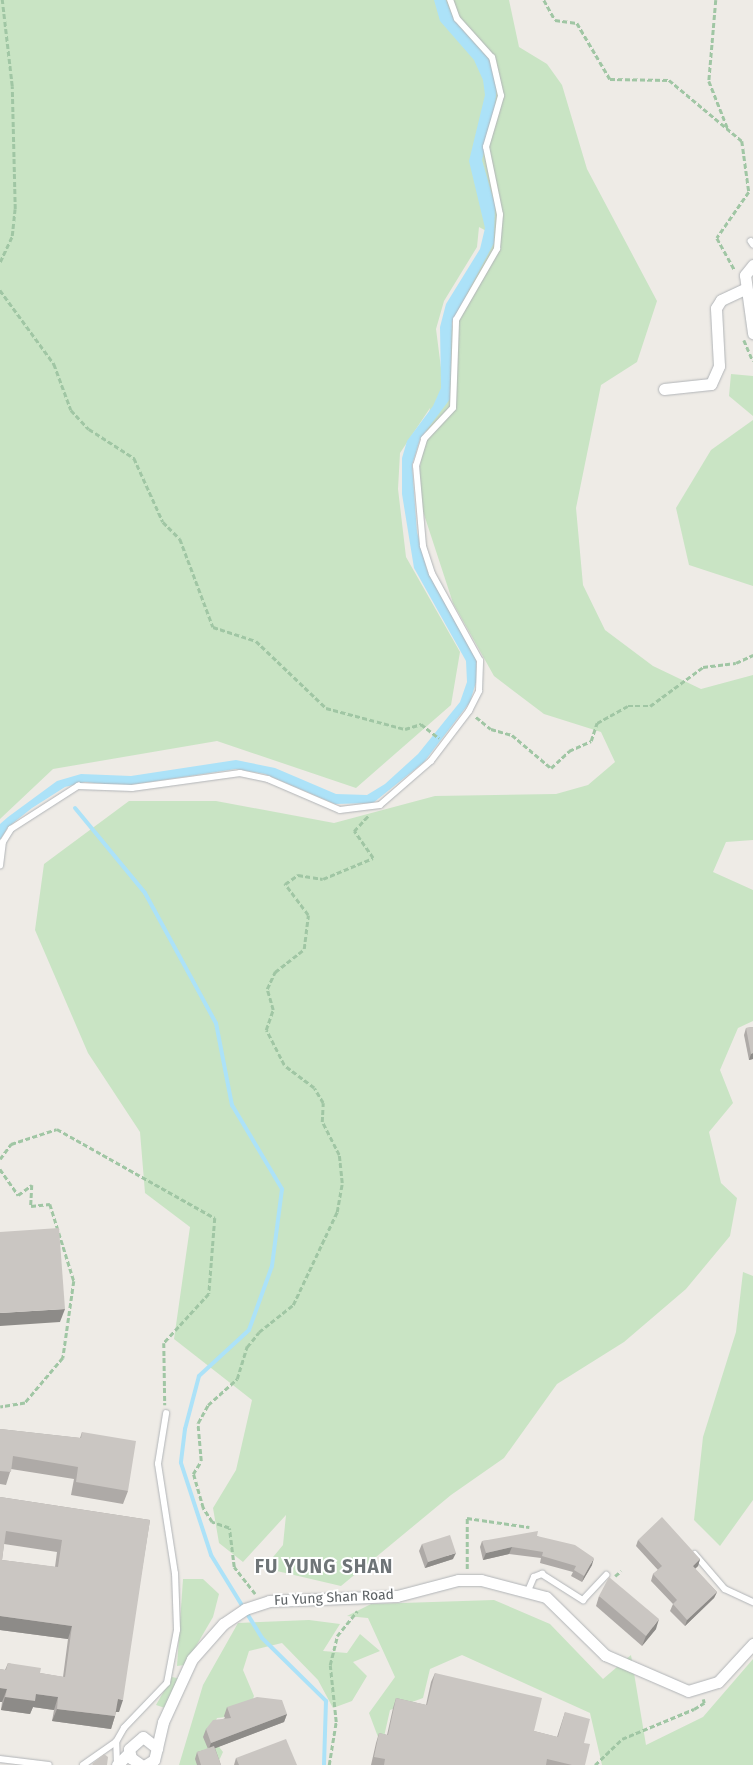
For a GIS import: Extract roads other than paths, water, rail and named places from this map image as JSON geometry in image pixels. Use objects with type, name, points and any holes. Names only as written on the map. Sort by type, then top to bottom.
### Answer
[{"type":"street","points":[[753,266],[745,276],[745,289],[753,333]]},
{"type":"street","points":[[664,389],[711,384],[719,366],[716,308],[721,300],[745,289]]},
{"type":"street","name":"Fu Yung Shan Road","points":[[146,1765],[154,1760],[163,1722],[192,1659],[223,1624],[266,1602],[397,1596],[468,1580],[528,1591],[550,1600],[619,1664],[682,1690],[701,1690],[718,1682],[753,1644]]},
{"type":"street","name":"Fu Yung Shan Road","points":[[117,1765],[132,1761],[131,1744],[163,1722]]},
{"type":"street","points":[[143,1737],[157,1748]]},
{"type":"lane","points":[[0,866],[3,842],[11,829],[78,786],[132,788],[240,773],[268,779],[340,810],[380,804],[414,778],[469,712],[479,691],[480,661],[432,574],[423,546],[416,466],[424,439],[453,408],[456,320],[497,249],[500,215],[486,147],[501,90],[492,58],[457,19],[450,0]]},
{"type":"lane","points":[[83,1765],[116,1742],[166,1683],[177,1630],[175,1574],[158,1464],[166,1414]]},
{"type":"lane","points":[[690,1549],[725,1589],[753,1602]]},
{"type":"lane","points":[[528,1591],[534,1577],[543,1574],[581,1601],[606,1575]]},
{"type":"lane","points":[[116,1742],[117,1765]]},
{"type":"lane","points":[[0,1759],[49,1765]]},
{"type":"water","points":[[434,0],[446,0],[454,20],[489,59],[497,83],[495,107],[482,160],[495,205],[494,243],[452,322],[450,399],[420,439],[412,465],[417,532],[427,570],[476,659],[477,679],[470,702],[424,762],[373,803],[335,804],[265,774],[236,769],[123,786],[85,782],[65,787],[32,808],[8,827],[0,840],[0,824],[8,817],[57,781],[81,774],[131,776],[236,760],[275,768],[336,794],[367,795],[385,784],[418,754],[460,702],[467,682],[466,661],[414,568],[402,494],[402,458],[407,441],[433,406],[441,388],[440,327],[446,304],[480,249],[485,228],[469,161],[485,95],[483,80],[474,60],[440,21]]},
{"type":"waterway","points":[[75,808],[145,893],[216,1023],[232,1105],[282,1189],[272,1266],[249,1330],[199,1376],[185,1429],[181,1463],[211,1555],[262,1638],[326,1701],[324,1765]]},
{"type":"district","name":"FU YUNG SHAN","points":[[324,1567]]}]
